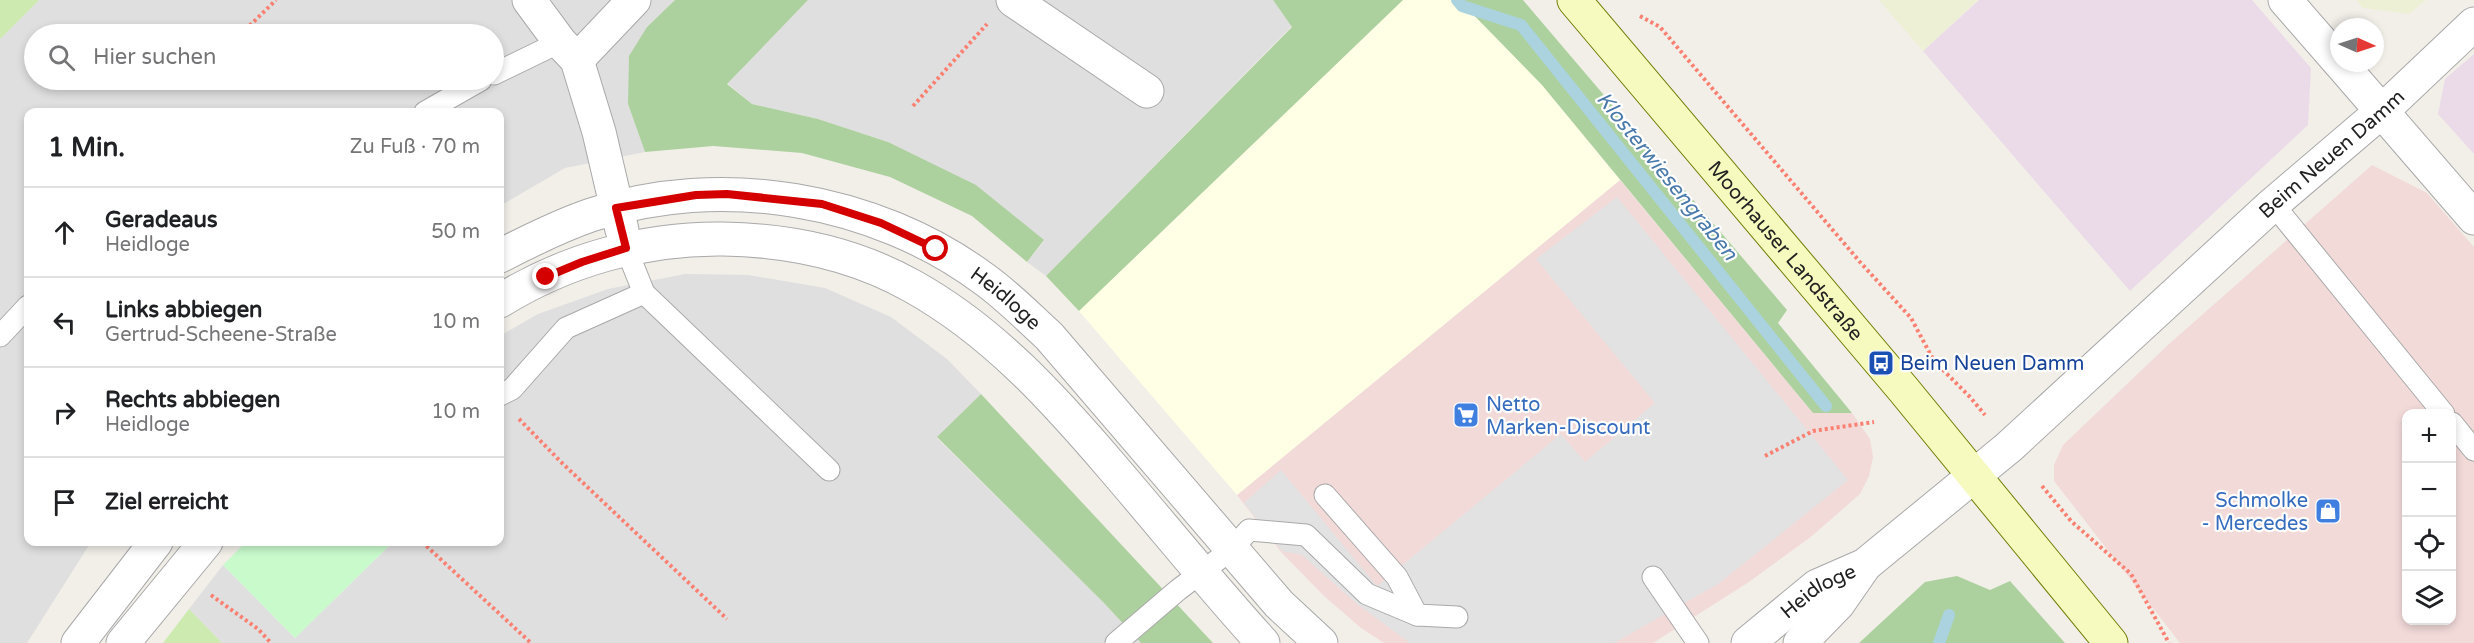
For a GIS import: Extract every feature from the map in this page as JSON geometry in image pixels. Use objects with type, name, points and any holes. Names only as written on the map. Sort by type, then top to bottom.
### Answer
[{"type":"street","points":[[529,0],[569,51],[599,132],[626,248]]},
{"type":"street","points":[[569,51],[634,0]]},
{"type":"street","name":"Moorhauser Landstraße","points":[[1574,0],[1904,389],[2111,643]]},
{"type":"street","points":[[2285,0],[2330,51]]},
{"type":"street","points":[[1003,9],[1147,92]]},
{"type":"street","name":"Beim Neuen Damm","points":[[1974,475],[2036,423],[2273,204],[2382,111],[2474,24]]},
{"type":"street","points":[[2349,72],[2474,218]]},
{"type":"street","name":"Heidloge","points":[[504,254],[569,223],[616,208],[696,195],[727,194],[822,204],[881,223],[936,249],[983,278],[1048,336],[1280,604],[1321,643]]},
{"type":"street","name":"Heidloge","points":[[504,299],[573,266],[626,248],[656,242],[695,239],[783,244],[850,259],[911,285],[947,307],[1008,355],[1061,407],[1263,643]]},
{"type":"street","name":"Heidloge","points":[[1800,643],[1838,604],[1865,565],[1974,475]]},
{"type":"street","points":[[78,643],[153,546]]},
{"type":"street","points":[[123,643],[203,546]]},
{"type":"street","name":"Heidloge","points":[[1748,643],[1817,586],[1865,565]]},
{"type":"lane","points":[[504,71],[569,51]]},
{"type":"lane","points":[[432,108],[464,90]]},
{"type":"lane","points":[[2273,204],[2440,409]]},
{"type":"lane","points":[[626,248],[644,293],[829,470]]},
{"type":"lane","points":[[504,393],[512,389],[566,328],[644,293]]},
{"type":"lane","points":[[0,336],[24,310]]},
{"type":"lane","points":[[2456,429],[2474,450]]},
{"type":"lane","points":[[1325,495],[1397,577],[1417,615]]},
{"type":"lane","points":[[1116,643],[1232,549],[1249,530],[1306,535],[1367,594],[1417,615],[1457,617]]},
{"type":"lane","points":[[1653,576],[1698,643]]},
{"type":"path","points":[[251,24],[276,0]]},
{"type":"path","points":[[913,106],[1003,9]]},
{"type":"path","points":[[1630,11],[1660,27],[1860,262],[1911,318],[1934,361],[1985,415]]},
{"type":"path","points":[[515,415],[562,463],[727,619]]},
{"type":"path","points":[[1765,456],[1813,431],[1874,422]]},
{"type":"path","points":[[2042,486],[2071,521],[2131,574],[2169,643]]},
{"type":"path","points":[[426,546],[531,643]]},
{"type":"path","points":[[207,592],[258,629],[271,643]]},
{"type":"shaded area","points":[[0,0],[675,0],[647,27],[628,104],[645,152],[565,168],[504,204],[504,108],[24,108],[24,546],[88,546],[27,643],[0,643]]},
{"type":"shaded area","points":[[808,0],[1273,0],[1292,26],[1046,276],[1027,262],[1044,241],[888,142],[818,119],[752,104],[727,83]]},
{"type":"shaded area","points":[[1403,0],[1459,0],[1542,85],[1620,180],[1237,495],[1079,311]]},
{"type":"shaded area","points":[[1879,0],[1978,0],[1923,51]]},
{"type":"shaded area","points":[[1979,0],[2252,0],[2311,68],[2308,125],[2130,291],[1923,51]]},
{"type":"shaded area","points":[[2356,0],[2426,0],[2409,14],[2363,8]]},
{"type":"shaded area","points":[[2474,54],[2474,154],[2438,114],[2445,79]]},
{"type":"shaded area","points":[[2372,165],[2427,193],[2474,247],[2474,643],[2180,643],[2054,481],[2054,465],[2063,445],[2169,344]]},
{"type":"shaded area","points":[[1620,180],[1813,413],[1852,413],[1870,439],[1873,457],[1869,476],[1860,494],[1812,536],[1749,582],[1653,643],[1384,643],[1361,628],[1324,596],[1281,552],[1237,495]]},
{"type":"shaded area","points":[[1617,197],[1848,480],[1718,584],[1614,643],[1410,643],[1357,604],[1302,555],[1282,551],[1244,503],[1281,470],[1377,586],[1561,434],[1585,462],[1655,403],[1536,259]]},
{"type":"shaded area","points":[[685,274],[748,275],[825,288],[891,317],[947,359],[981,394],[937,438],[1104,603],[1141,643],[222,643],[189,609],[223,565],[295,638],[389,546],[504,546],[504,334],[538,314],[608,289]]},
{"type":"green space","points":[[0,0],[39,0],[0,39]]},
{"type":"green space","points":[[675,0],[808,0],[727,84],[752,104],[818,119],[888,142],[976,185],[1044,240],[1027,262],[972,216],[890,177],[802,153],[713,146],[645,152],[628,104],[629,56],[647,27]]},
{"type":"green space","points":[[1273,0],[1403,0],[1079,311],[1046,276],[1292,27]]},
{"type":"green space","points":[[1459,0],[1523,0],[1787,310],[1778,323],[1852,413],[1813,413],[1542,85]]},
{"type":"green space","points":[[981,394],[1213,643],[1141,643],[1104,603],[937,437]]},
{"type":"green space","points":[[242,546],[389,546],[295,638],[223,565]]},
{"type":"green space","points":[[1957,576],[1990,590],[2010,581],[2065,643],[1859,643],[1925,582]]},
{"type":"green space","points":[[189,609],[222,643],[163,643]]},
{"type":"waterway","name":"Klosterwiesengraben","points":[[1457,0],[1462,6],[1521,25],[1826,406]]},
{"type":"waterway","name":"Klosterwiesengraben","points":[[1939,643],[1949,615]]},
{"type":"place","name":"Beim Neuen Damm","points":[[1881,363]]},
{"type":"place","name":"Netto Marken-Discount","points":[[1466,415]]},
{"type":"place","name":"Schmolke - Mercedes","points":[[2328,511]]},
{"type":"route","points":[[546,277],[582,262],[626,248],[616,208],[696,195],[727,194],[822,204],[881,223],[936,249]]}]
